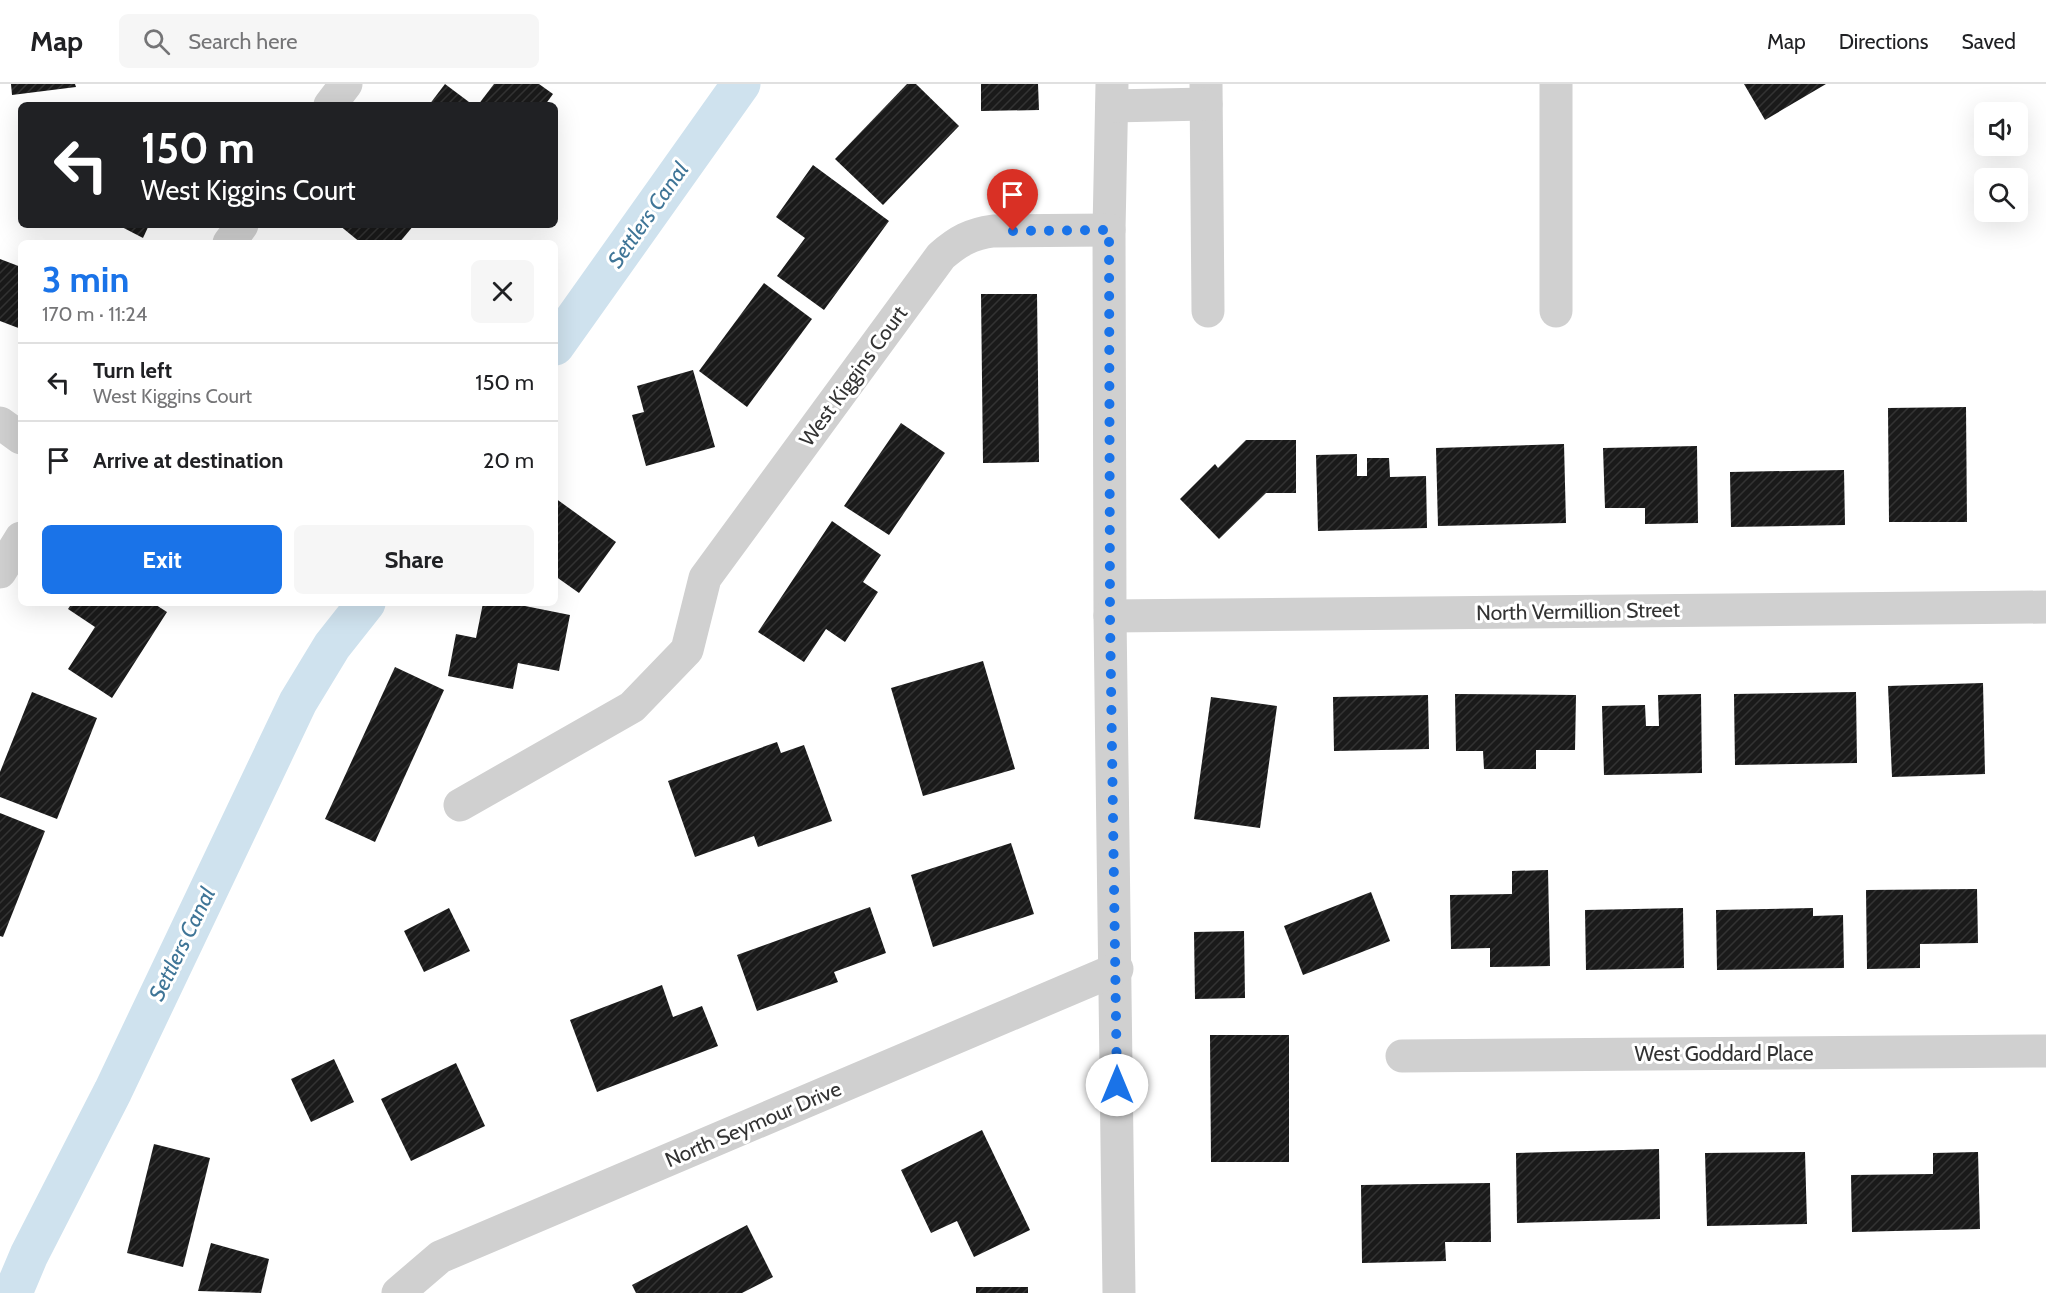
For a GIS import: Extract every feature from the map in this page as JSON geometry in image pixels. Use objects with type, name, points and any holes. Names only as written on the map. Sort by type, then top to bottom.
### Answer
[{"type":"street","points":[[1556,84],[1556,311]]},
{"type":"street","points":[[1119,1293],[1117,969],[1110,616],[1109,230],[1112,95],[1206,94],[1208,311]]},
{"type":"street","name":"West Kiggins Court","points":[[460,805],[632,707],[687,650],[705,578],[941,256],[957,241],[975,234],[1109,230]]},
{"type":"street","points":[[0,423],[18,436]]},
{"type":"street","points":[[0,572],[18,543]]},
{"type":"street","name":"North Vermillion Street","points":[[1110,616],[2046,607]]},
{"type":"street","name":"North Seymour Drive","points":[[398,1293],[440,1257],[1117,969]]},
{"type":"street","name":"West Goddard Place","points":[[1402,1056],[2046,1051]]},
{"type":"building","points":[[11,84],[75,84],[76,87],[12,95]]},
{"type":"building","points":[[445,84],[469,102],[431,102]]},
{"type":"building","points":[[494,84],[539,84],[553,94],[547,102],[480,102]]},
{"type":"building","points":[[907,84],[916,84],[959,126],[883,205],[835,159]]},
{"type":"building","points":[[981,84],[1038,84],[1039,110],[981,111]]},
{"type":"building","points":[[1744,84],[1826,84],[1765,120]]},
{"type":"building","points":[[813,165],[889,221],[824,310],[777,276],[805,238],[776,217]]},
{"type":"building","points":[[124,228],[148,228],[143,238]]},
{"type":"building","points":[[343,228],[412,228],[402,240],[357,240]]},
{"type":"building","points":[[0,259],[18,266],[18,328],[0,321]]},
{"type":"building","points":[[764,283],[812,319],[747,407],[699,371]]},
{"type":"building","points":[[981,294],[1037,294],[1039,462],[983,463]]},
{"type":"building","points":[[693,370],[715,447],[646,466],[632,415],[644,412],[637,386]]},
{"type":"building","points":[[1966,407],[1967,522],[1889,522],[1888,408]]},
{"type":"building","points":[[901,423],[945,453],[889,535],[844,506]]},
{"type":"building","points":[[1246,440],[1296,440],[1296,493],[1266,493],[1219,539],[1180,499],[1215,464],[1218,468]]},
{"type":"building","points":[[1564,444],[1566,523],[1438,526],[1436,448]]},
{"type":"building","points":[[1697,446],[1698,523],[1645,524],[1645,508],[1605,508],[1603,448]]},
{"type":"building","points":[[1357,454],[1357,476],[1367,476],[1367,458],[1389,458],[1390,477],[1426,476],[1427,528],[1318,531],[1316,455]]},
{"type":"building","points":[[1844,470],[1845,525],[1731,527],[1730,472]]},
{"type":"building","points":[[558,500],[616,542],[579,593],[558,578]]},
{"type":"building","points":[[832,521],[881,555],[863,582],[878,592],[845,642],[826,629],[804,662],[758,632]]},
{"type":"building","points":[[70,606],[158,606],[167,612],[112,698],[68,669],[95,627],[68,609]]},
{"type":"building","points":[[482,606],[525,606],[570,615],[559,671],[518,663],[513,689],[448,676],[456,634],[476,638]]},
{"type":"building","points":[[983,661],[1015,769],[923,796],[891,688]]},
{"type":"building","points":[[395,667],[444,690],[375,842],[325,819]]},
{"type":"building","points":[[1983,683],[1985,774],[1892,777],[1888,686]]},
{"type":"building","points":[[32,692],[97,718],[57,819],[0,797],[0,772]]},
{"type":"building","points":[[1856,692],[1857,763],[1735,765],[1734,694]]},
{"type":"building","points":[[1455,694],[1576,695],[1575,750],[1536,750],[1536,769],[1484,769],[1483,751],[1456,751]]},
{"type":"building","points":[[1701,694],[1702,773],[1604,775],[1602,706],[1645,705],[1646,726],[1659,726],[1658,695]]},
{"type":"building","points":[[1428,695],[1429,749],[1334,751],[1333,697]]},
{"type":"building","points":[[1211,697],[1277,706],[1260,828],[1194,819]]},
{"type":"building","points":[[777,742],[781,753],[804,745],[832,821],[758,847],[754,836],[695,857],[668,781]]},
{"type":"building","points":[[0,813],[45,831],[3,937],[0,936]]},
{"type":"building","points":[[1011,843],[1034,914],[933,947],[911,875]]},
{"type":"building","points":[[1548,870],[1550,966],[1490,967],[1490,948],[1451,949],[1450,895],[1512,894],[1512,871]]},
{"type":"building","points":[[1977,889],[1978,943],[1920,944],[1920,968],[1867,969],[1866,890]]},
{"type":"building","points":[[1371,892],[1390,941],[1303,975],[1284,926]]},
{"type":"building","points":[[870,907],[886,953],[834,972],[838,982],[757,1011],[737,955]]},
{"type":"building","points":[[449,908],[470,951],[424,972],[404,931]]},
{"type":"building","points":[[1683,908],[1684,968],[1586,970],[1585,910]]},
{"type":"building","points":[[1813,908],[1813,916],[1843,915],[1844,968],[1717,970],[1716,910]]},
{"type":"building","points":[[1244,931],[1245,998],[1195,999],[1194,932]]},
{"type":"building","points":[[662,985],[673,1017],[702,1006],[718,1046],[597,1092],[570,1020]]},
{"type":"building","points":[[1210,1035],[1289,1035],[1289,1162],[1211,1162]]},
{"type":"building","points":[[334,1059],[354,1102],[311,1122],[291,1079]]},
{"type":"building","points":[[456,1063],[485,1126],[411,1161],[381,1099]]},
{"type":"building","points":[[982,1130],[1030,1230],[974,1257],[957,1221],[931,1233],[901,1170]]},
{"type":"building","points":[[154,1144],[210,1158],[183,1267],[127,1253]]},
{"type":"building","points":[[1659,1149],[1660,1219],[1517,1223],[1516,1153]]},
{"type":"building","points":[[1805,1152],[1807,1224],[1707,1226],[1705,1153]]},
{"type":"building","points":[[1978,1152],[1980,1229],[1852,1232],[1851,1175],[1933,1174],[1933,1153]]},
{"type":"building","points":[[1490,1183],[1491,1242],[1445,1242],[1446,1261],[1362,1263],[1361,1185]]},
{"type":"building","points":[[747,1225],[773,1277],[742,1293],[636,1293],[632,1285]]},
{"type":"building","points":[[211,1243],[269,1259],[261,1293],[198,1291]]},
{"type":"building","points":[[976,1287],[1028,1287],[1028,1293],[976,1293]]},
{"type":"waterway","name":"Settlers Canal","points":[[558,342],[741,84]]},
{"type":"waterway","name":"Settlers Canal","points":[[13,1293],[29,1255],[113,1091],[298,702],[332,646],[364,606]]},
{"type":"route","points":[[1013,231],[1109,230],[1110,616],[1117,1085]]}]
